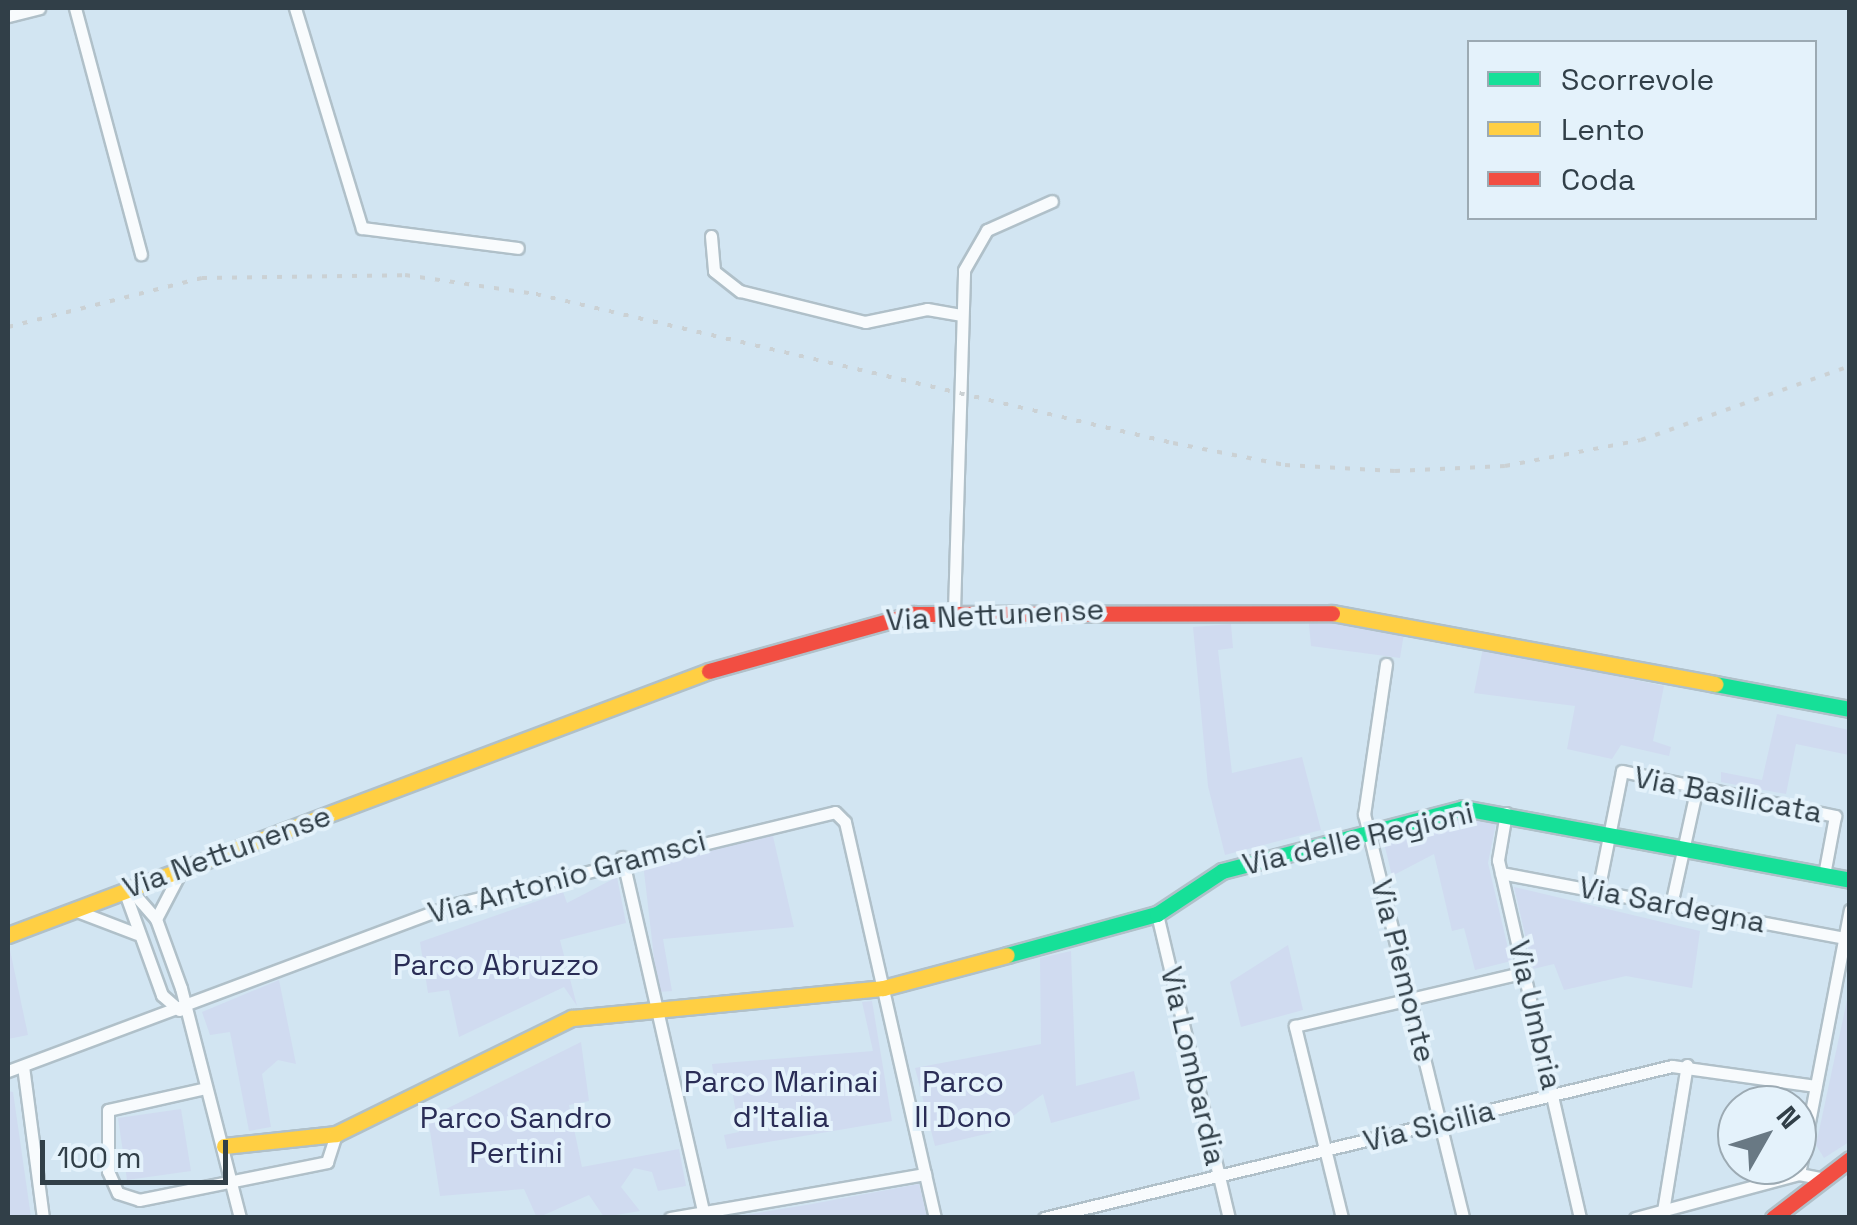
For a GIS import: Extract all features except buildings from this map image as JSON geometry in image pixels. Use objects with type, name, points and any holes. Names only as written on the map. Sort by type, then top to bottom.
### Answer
[{"type":"main road","name":"Via Nettunense","points":[[8,935],[804,637],[954,611],[1316,610],[1850,710]]},
{"type":"main road","name":"Via delle Regioni","points":[[336,1134],[559,1023],[651,1007],[883,988],[1157,914],[1222,871],[1463,808],[1850,880]]},
{"type":"main road","points":[[224,1146],[336,1134]]},
{"type":"main road","points":[[1773,1218],[1850,1160]]},
{"type":"street","points":[[8,16],[39,8]]},
{"type":"street","points":[[74,8],[141,254]]},
{"type":"street","points":[[295,8],[362,228],[518,248]]},
{"type":"street","points":[[954,611],[960,315],[966,264],[979,238],[1052,200]]},
{"type":"street","points":[[712,236],[714,270],[740,290],[865,322],[927,310],[960,315]]},
{"type":"street","name":"Via Piemonte","points":[[1386,664],[1364,791],[1369,833],[1463,1218]]},
{"type":"street","name":"Via Basilicata","points":[[1598,891],[1622,771],[1835,816],[1824,875]]},
{"type":"street","points":[[1672,905],[1697,787]]},
{"type":"street","name":"Via Antonio Gramsci","points":[[8,1071],[180,1010],[450,905],[622,857],[832,812],[845,822],[883,988]]},
{"type":"street","name":"Via Umbria","points":[[1506,813],[1501,872],[1580,1218]]},
{"type":"street","points":[[622,857],[651,1007],[702,1212]]},
{"type":"street","points":[[156,919],[180,872]]},
{"type":"street","name":"Via Sardegna","points":[[1501,872],[1844,938]]},
{"type":"street","points":[[127,889],[137,934],[165,1001],[180,1010]]},
{"type":"street","points":[[127,889],[156,919],[180,1010],[224,1146],[240,1218]]},
{"type":"street","points":[[72,910],[137,934]]},
{"type":"street","points":[[1816,1085],[1850,910]]},
{"type":"street","name":"Via Lombardia","points":[[1157,914],[1229,1218]]},
{"type":"street","points":[[1342,1218],[1294,1026],[1525,972]]},
{"type":"street","points":[[883,988],[935,1218]]},
{"type":"street","points":[[1663,1211],[1688,1065]]},
{"type":"street","name":"Via Sicilia","points":[[1044,1218],[1688,1065],[1810,1085]]},
{"type":"street","points":[[23,1066],[42,1218]]},
{"type":"street","points":[[206,1088],[110,1108],[109,1175],[134,1200],[327,1162],[336,1134]]},
{"type":"street","points":[[670,1218],[925,1174]]},
{"type":"street","points":[[1817,1178],[1824,1179]]},
{"type":"street","points":[[1635,1218],[1759,1185]]},
{"type":"street","points":[[1791,1203],[1802,1218]]},
{"type":"green space","points":[[1308,613],[1405,627],[1400,658],[1311,646]]},
{"type":"green space","points":[[1231,624],[1233,648],[1218,650],[1232,773],[1302,757],[1321,830],[1225,855],[1208,786],[1193,627]]},
{"type":"green space","points":[[1483,648],[1664,686],[1653,741],[1671,747],[1669,756],[1621,745],[1612,759],[1567,749],[1575,706],[1474,693]]},
{"type":"green space","points":[[1777,714],[1849,730],[1849,755],[1796,744],[1786,794],[1721,782],[1721,772],[1762,780]]},
{"type":"green space","points":[[1474,818],[1496,823],[1488,863],[1511,961],[1475,970],[1464,928],[1452,931],[1434,854],[1392,876],[1384,843]]},
{"type":"green space","points":[[772,832],[794,927],[663,939],[672,991],[658,992],[643,863]]},
{"type":"green space","name":"Parco Abruzzo","points":[[617,877],[626,923],[560,940],[577,1006],[564,987],[459,1037],[449,990],[428,993],[420,942],[563,892],[567,903]]},
{"type":"green space","points":[[1514,887],[1700,931],[1692,988],[1626,976],[1564,990],[1554,964],[1533,969]]},
{"type":"green space","points":[[1288,945],[1303,1010],[1241,1027],[1230,982]]},
{"type":"green space","points":[[8,951],[28,1035],[8,1039]]},
{"type":"green space","name":"Parco Il Dono","points":[[1071,951],[1076,1086],[1134,1071],[1140,1099],[1051,1123],[1043,1094],[990,1133],[935,1146],[915,1068],[1041,1044],[1040,958]]},
{"type":"green space","points":[[279,980],[296,1064],[278,1060],[262,1074],[271,1127],[249,1131],[230,1032],[210,1035],[202,1012]]},
{"type":"green space","points":[[1849,991],[1849,1142],[1824,1158],[1817,1140]]},
{"type":"green space","name":"Parco Marinai d'Italia","points":[[872,1001],[892,1121],[727,1149],[724,1135],[739,1132],[731,1083],[715,1084],[712,1064],[873,1051],[862,1002]]},
{"type":"green space","name":"Parco Sandro Pertini","points":[[581,1042],[589,1101],[569,1105],[582,1167],[679,1149],[686,1186],[658,1191],[652,1172],[634,1168],[621,1187],[640,1211],[604,1217],[589,1195],[537,1218],[524,1189],[440,1196],[428,1118]]},
{"type":"green space","points":[[8,1091],[13,1092],[31,1217],[8,1217]]},
{"type":"green space","points":[[181,1109],[191,1171],[127,1180],[118,1118]]},
{"type":"green space","points":[[919,1184],[927,1217],[740,1216],[812,1204]]},
{"type":"railway","points":[[8,327],[202,278],[405,275],[536,294],[1173,443],[1285,465],[1395,471],[1505,466],[1641,440],[1850,366]]},
{"type":"traffic: fast","points":[[1715,684],[1850,709]]},
{"type":"traffic: fast","points":[[1007,955],[1157,914],[1222,871],[1463,808],[1850,880]]},
{"type":"traffic: slow","points":[[1332,613],[1715,684]]},
{"type":"traffic: slow","points":[[8,935],[709,671]]},
{"type":"traffic: slow","points":[[224,1146],[336,1134],[572,1018],[883,988],[1007,955]]},
{"type":"traffic: jam","points":[[709,671],[913,614],[1332,613]]},
{"type":"traffic: jam","points":[[1773,1218],[1850,1159]]}]
